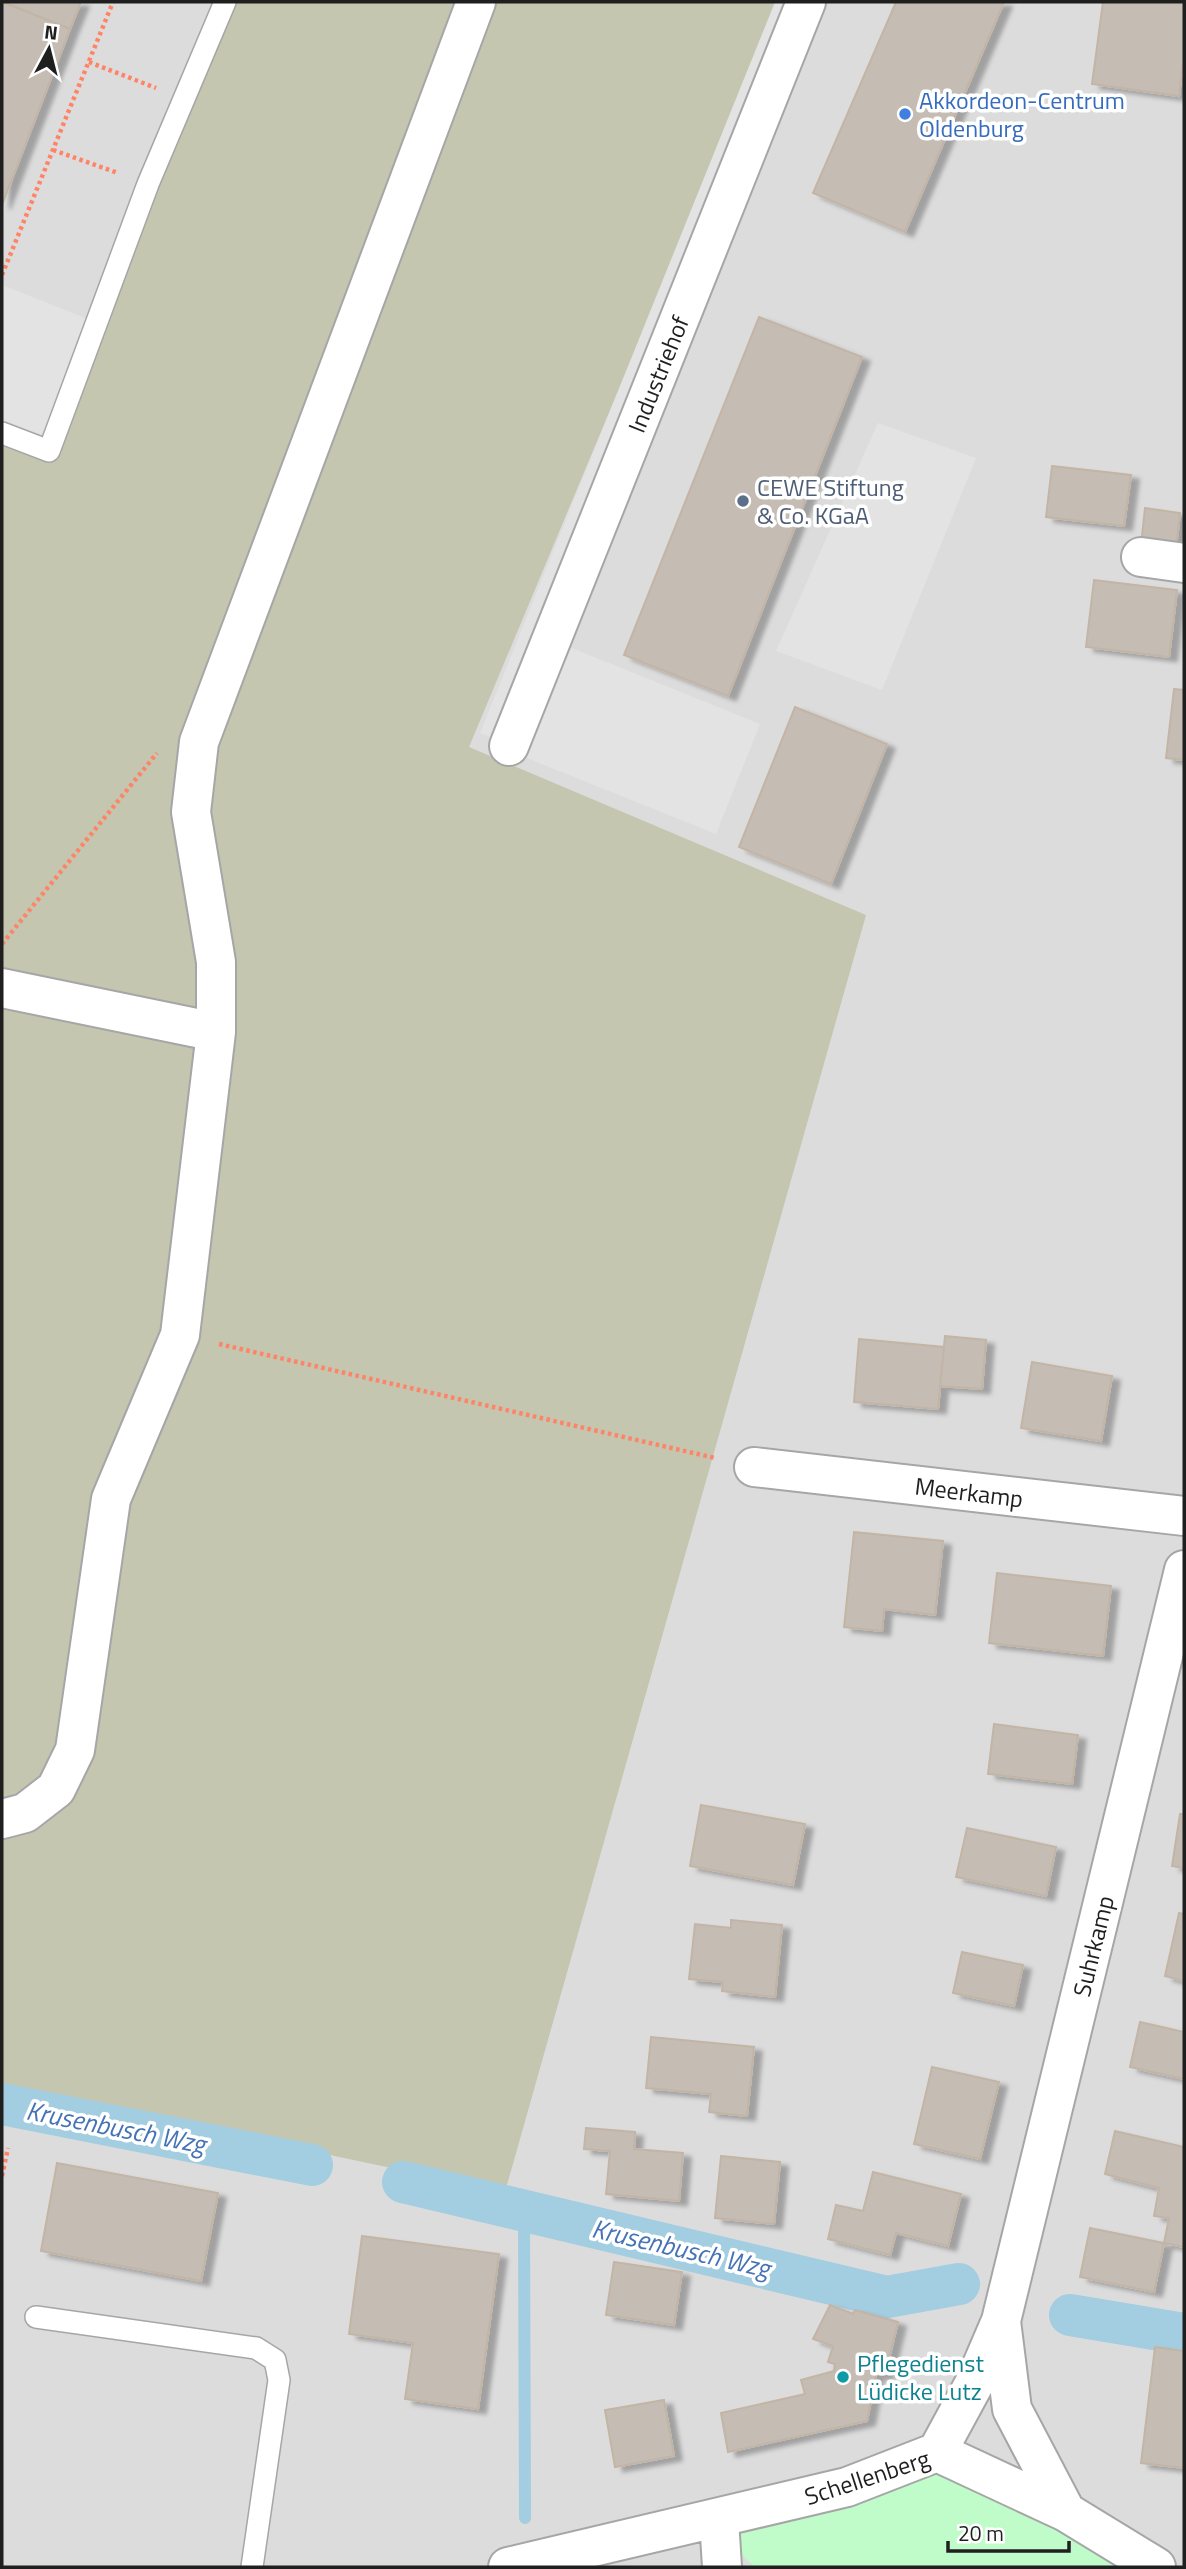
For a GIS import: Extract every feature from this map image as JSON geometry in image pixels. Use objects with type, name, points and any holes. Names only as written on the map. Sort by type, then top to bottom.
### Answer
[{"type":"street","points":[[2,1819],[25,1813],[56,1788],[75,1750],[111,1499],[180,1335],[216,1032],[216,962],[191,812],[199,742],[476,2]]},
{"type":"street","name":"Industriehof","points":[[509,747],[806,2]]},
{"type":"street","points":[[1141,558],[1184,563]]},
{"type":"street","points":[[2,988],[216,1032]]},
{"type":"street","name":"Meerkamp","points":[[754,1467],[1184,1516]]},
{"type":"street","name":"Suhrkamp","points":[[937,2452],[974,2384],[1001,2321],[1184,1570]]},
{"type":"street","name":"Suhrkamp","points":[[1001,2321],[1012,2409],[1066,2512]]},
{"type":"street","name":"Schellenberg","points":[[508,2567],[847,2487],[937,2452],[1066,2512],[1156,2567]]},
{"type":"street","points":[[719,2519],[722,2567]]},
{"type":"lane","points":[[2,433],[49,451],[148,184],[225,2]]},
{"type":"lane","points":[[36,2317],[257,2348],[275,2360],[279,2380],[252,2567]]},
{"type":"path","points":[[2,275],[113,2]]},
{"type":"path","points":[[89,62],[184,99]]},
{"type":"path","points":[[53,150],[148,184]]},
{"type":"path","points":[[2,944],[159,751]]},
{"type":"path","points":[[180,1335],[754,1467]]},
{"type":"path","points":[[2,2176],[8,2148]]},
{"type":"shaded area","points":[[2,2],[1184,2],[1184,2567],[2,2567]]},
{"type":"shaded area","points":[[233,2],[781,2],[469,747],[866,915],[505,2192],[2,2086],[2,438],[51,456]]},
{"type":"shaded area","points":[[775,2],[799,2],[504,742],[480,733]]},
{"type":"shaded area","points":[[2,285],[93,321],[46,448],[2,430]]},
{"type":"shaded area","points":[[878,423],[976,458],[882,690],[776,651]]},
{"type":"shaded area","points":[[562,644],[760,724],[716,834],[517,754]]},
{"type":"green space","points":[[938,2474],[1027,2509],[1129,2567],[755,2567],[732,2546],[731,2530]]},
{"type":"building","points":[[2,2],[70,29],[2,205]]},
{"type":"building","points":[[81,2],[70,29],[8,4]]},
{"type":"building","points":[[896,2],[1004,2],[905,232],[813,193]]},
{"type":"building","points":[[1103,2],[1184,2],[1184,53],[1179,96],[1092,84]]},
{"type":"building","points":[[759,317],[862,357],[728,696],[624,655]]},
{"type":"building","points":[[1052,466],[1131,475],[1124,526],[1046,517]]},
{"type":"building","points":[[1145,508],[1180,513],[1176,548],[1141,545]]},
{"type":"building","points":[[1094,580],[1177,590],[1169,657],[1086,647]]},
{"type":"building","points":[[1174,689],[1184,690],[1184,760],[1166,758]]},
{"type":"building","points":[[795,707],[887,744],[831,884],[739,847]]},
{"type":"building","points":[[945,1336],[986,1340],[982,1389],[940,1386]]},
{"type":"building","points":[[859,1339],[944,1347],[938,1409],[854,1402]]},
{"type":"building","points":[[1032,1362],[1112,1376],[1101,1441],[1021,1428]]},
{"type":"building","points":[[854,1532],[943,1541],[935,1615],[884,1609],[882,1631],[844,1627]]},
{"type":"building","points":[[997,1573],[1111,1586],[1103,1656],[989,1643]]},
{"type":"building","points":[[994,1724],[1078,1735],[1072,1784],[988,1774]]},
{"type":"building","points":[[701,1805],[805,1824],[793,1885],[690,1866]]},
{"type":"building","points":[[1180,1814],[1184,1814],[1184,1868],[1172,1866]]},
{"type":"building","points":[[967,1828],[1056,1847],[1046,1896],[956,1877]]},
{"type":"building","points":[[1179,1913],[1184,1914],[1184,1981],[1165,1976]]},
{"type":"building","points":[[731,1920],[782,1925],[775,1997],[722,1991],[723,1982],[689,1979],[695,1924],[731,1928]]},
{"type":"building","points":[[962,1952],[1023,1965],[1014,2006],[953,1993]]},
{"type":"building","points":[[1140,2022],[1184,2032],[1184,2079],[1130,2067]]},
{"type":"building","points":[[651,2037],[754,2047],[747,2116],[709,2112],[711,2094],[646,2088]]},
{"type":"building","points":[[932,2067],[999,2082],[980,2159],[914,2144]]},
{"type":"building","points":[[586,2128],[635,2132],[634,2149],[683,2153],[679,2201],[606,2194],[610,2151],[584,2149]]},
{"type":"building","points":[[1115,2131],[1184,2147],[1184,2247],[1164,2243],[1169,2218],[1154,2216],[1159,2188],[1105,2174]]},
{"type":"building","points":[[721,2156],[780,2162],[774,2224],[715,2218]]},
{"type":"building","points":[[57,2163],[218,2193],[201,2281],[41,2251]]},
{"type":"building","points":[[873,2172],[961,2194],[948,2246],[896,2233],[890,2255],[828,2239],[836,2205],[863,2211]]},
{"type":"building","points":[[1090,2228],[1164,2243],[1154,2292],[1080,2277]]},
{"type":"building","points":[[362,2236],[499,2254],[478,2409],[405,2399],[413,2343],[349,2334]]},
{"type":"building","points":[[614,2262],[682,2272],[674,2325],[606,2315]]},
{"type":"building","name":"Pflegedienst Lüdicke Lutz","points":[[830,2305],[853,2314],[855,2310],[898,2322],[885,2375],[876,2374],[867,2421],[728,2452],[721,2413],[805,2394],[801,2380],[834,2371],[835,2364],[828,2362],[833,2346],[813,2339]]},
{"type":"building","points":[[1155,2347],[1184,2351],[1184,2468],[1141,2463]]},
{"type":"building","points":[[664,2400],[674,2456],[615,2467],[605,2410]]},
{"type":"waterway","name":"Krusenbusch Wzg","points":[[2,2104],[312,2165]]},
{"type":"waterway","name":"Krusenbusch Wzg","points":[[403,2182],[887,2297],[959,2284]]},
{"type":"waterway","points":[[524,2209],[525,2518]]},
{"type":"waterway","name":"Krusenbusch Wzg","points":[[1070,2315],[1184,2334]]},
{"type":"place","name":"Akkordeon-Centrum Oldenburg","points":[[905,114]]},
{"type":"place","name":"CEWE Stiftung & Co. KGaA","points":[[743,501]]},
{"type":"place","name":"Pflegedienst Lüdicke Lutz","points":[[843,2377]]}]
